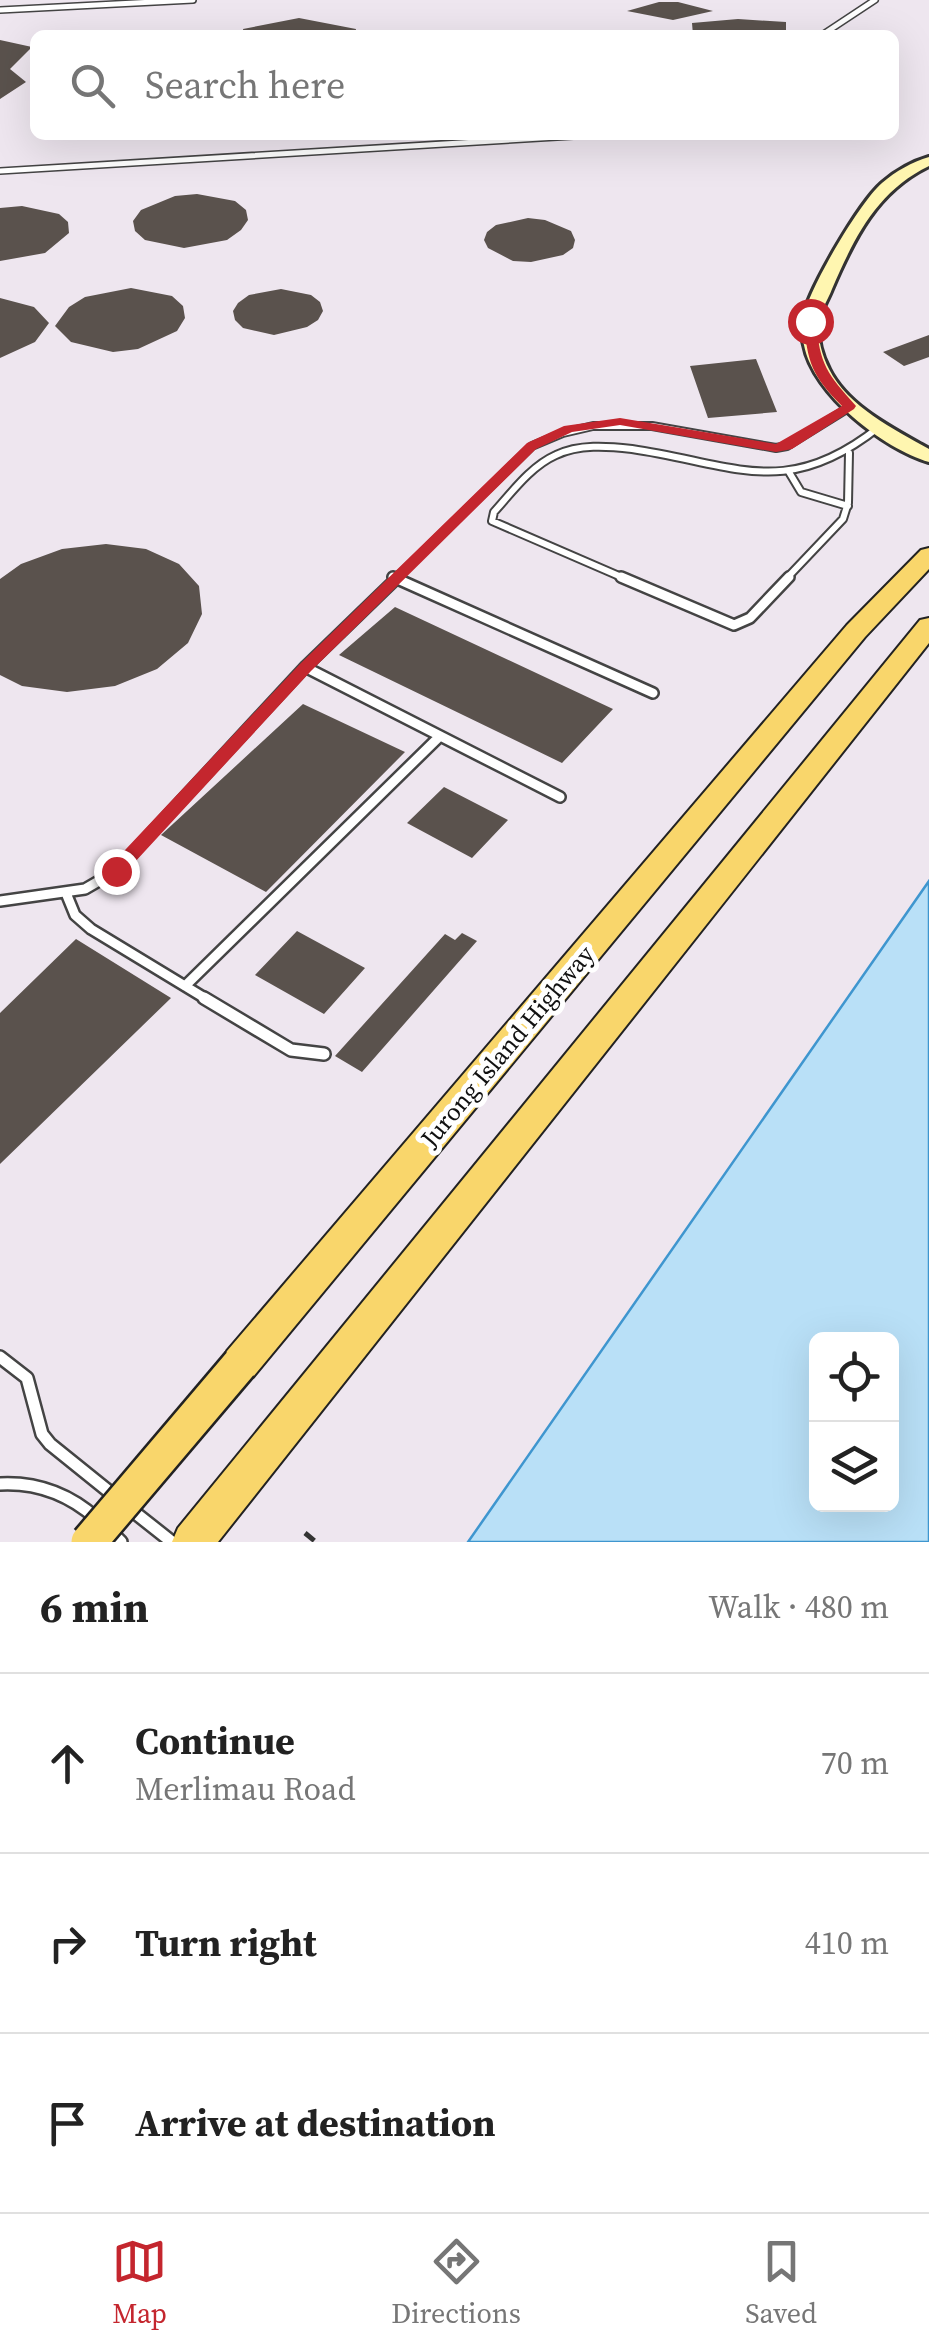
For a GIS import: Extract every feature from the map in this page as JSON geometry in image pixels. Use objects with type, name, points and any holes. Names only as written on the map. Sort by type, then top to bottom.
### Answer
[{"type":"main road","name":"Jurong Island Highway","points":[[90,1542],[925,554]]},
{"type":"main road","points":[[192,1542],[929,626]]},
{"type":"street","points":[[929,161],[894,180],[866,206],[810,321],[813,359],[826,383],[850,406],[929,457]]},
{"type":"lane","points":[[0,10],[194,0]]},
{"type":"lane","points":[[830,30],[875,0]]},
{"type":"lane","points":[[0,170],[506,140]]},
{"type":"lane","points":[[0,901],[100,883],[130,859],[305,667],[532,446],[569,429],[620,422],[776,448],[787,446],[850,406]]},
{"type":"lane","points":[[849,452],[848,506],[843,519],[750,618],[734,625],[497,525],[492,517],[542,462],[561,451],[610,447],[749,474],[789,472],[830,464],[879,426]]},
{"type":"lane","points":[[789,472],[801,492],[848,506]]},
{"type":"lane","points":[[393,578],[653,693]]},
{"type":"lane","points":[[305,667],[560,797]]},
{"type":"lane","points":[[185,986],[440,736]]},
{"type":"lane","points":[[66,892],[75,915],[91,929],[292,1050],[324,1054]]},
{"type":"lane","points":[[0,1357],[27,1378],[42,1434],[50,1444],[172,1542]]},
{"type":"lane","points":[[0,1484],[18,1482],[58,1492],[87,1509],[122,1542]]},
{"type":"path","points":[[305,1533],[316,1542]]},
{"type":"shaded area","points":[[0,0],[929,0],[929,881],[468,1542],[0,1542]]},
{"type":"water","points":[[929,881],[929,1542],[468,1542]]},
{"type":"building","points":[[659,2],[678,2],[713,11],[673,20],[627,11]]},
{"type":"building","points":[[299,18],[356,29],[243,30]]},
{"type":"building","points":[[738,19],[786,22],[786,30],[693,30],[692,23]]},
{"type":"building","points":[[0,40],[30,47],[10,69],[26,82],[0,99]]},
{"type":"building","points":[[197,194],[235,201],[246,210],[248,220],[227,240],[184,248],[145,240],[135,231],[133,221],[141,210],[175,196]]},
{"type":"building","points":[[22,206],[59,214],[68,222],[69,233],[45,253],[0,261],[0,208]]},
{"type":"building","points":[[528,218],[545,220],[571,231],[573,248],[563,255],[531,262],[513,261],[488,248],[484,240],[496,225]]},
{"type":"building","points":[[131,288],[172,296],[183,306],[185,318],[177,331],[138,349],[113,352],[71,342],[55,326],[69,307],[85,297]]},
{"type":"building","points":[[281,289],[311,295],[320,302],[323,311],[318,320],[307,327],[274,335],[243,328],[235,320],[233,311],[249,295]]},
{"type":"building","points":[[0,298],[34,307],[49,323],[35,342],[0,358]]},
{"type":"building","points":[[929,335],[929,357],[904,366],[883,352]]},
{"type":"building","points":[[756,359],[777,412],[708,418],[690,366]]},
{"type":"building","points":[[106,544],[146,549],[179,564],[199,586],[202,614],[188,643],[157,669],[115,686],[67,692],[22,686],[0,675],[0,579],[21,564],[62,549]]},
{"type":"building","points":[[395,607],[613,709],[562,763],[339,655]]},
{"type":"building","points":[[303,704],[405,752],[266,892],[161,835]]},
{"type":"building","points":[[444,787],[508,820],[472,858],[407,823]]},
{"type":"building","points":[[297,931],[365,968],[324,1014],[255,975]]},
{"type":"building","points":[[462,933],[477,941],[362,1072],[335,1056],[445,934],[455,940]]},
{"type":"building","points":[[76,939],[171,998],[0,1164],[0,1013]]},
{"type":"route","points":[[116,871],[305,667],[532,446],[569,429],[620,422],[776,448],[787,446],[850,406],[826,383],[813,359],[810,321]]}]
